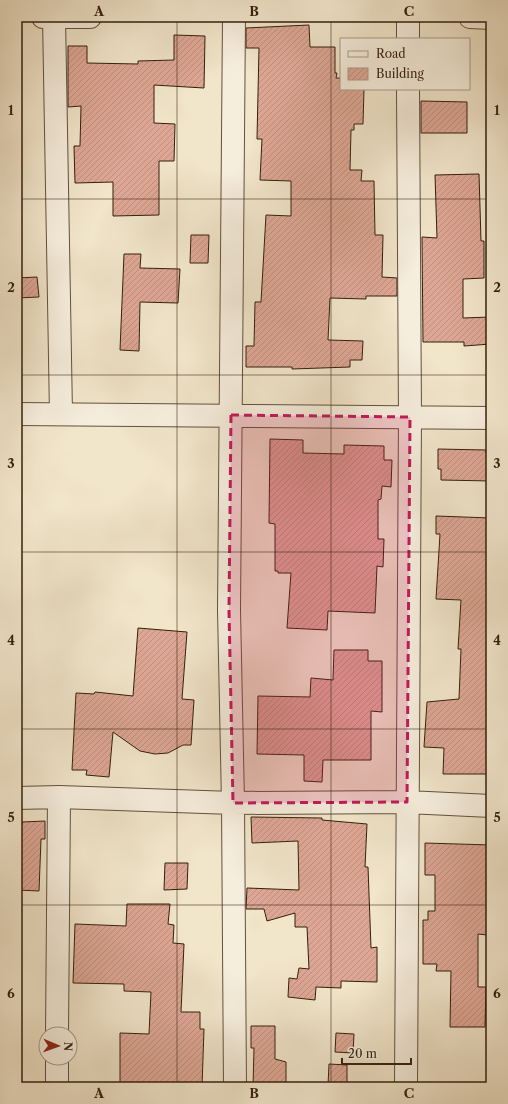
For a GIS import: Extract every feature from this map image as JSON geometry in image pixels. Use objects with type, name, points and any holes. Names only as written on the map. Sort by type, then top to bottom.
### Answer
[{"type":"street","points":[[43,17],[90,17]]},
{"type":"street","points":[[54,17],[61,414]]},
{"type":"street","points":[[234,17],[229,610],[233,803],[235,1087]]},
{"type":"street","points":[[408,17],[408,38]]},
{"type":"street","points":[[470,17],[491,18]]},
{"type":"street","points":[[406,1087],[410,417],[408,90]]},
{"type":"street","points":[[17,414],[491,418]]},
{"type":"street","points":[[58,1026],[59,797]]},
{"type":"street","points":[[17,798],[59,797],[233,803],[407,802],[491,806]]},
{"type":"street","points":[[57,1066],[57,1087]]},
{"type":"highlighted area","points":[[231,415],[410,417],[407,802],[233,803],[229,610]]},
{"type":"building","points":[[309,25],[310,47],[335,47],[335,73],[337,73],[336,78],[340,78],[340,90],[364,90],[363,124],[354,124],[354,130],[351,130],[350,170],[362,170],[361,181],[374,181],[375,235],[383,235],[382,277],[397,278],[397,296],[366,296],[366,299],[330,298],[328,340],[363,341],[362,360],[350,360],[350,367],[292,369],[292,367],[246,367],[246,346],[254,346],[255,302],[261,302],[266,215],[291,216],[291,181],[260,180],[262,139],[257,139],[259,48],[246,48],[246,28]]},
{"type":"building","points":[[174,35],[205,36],[204,88],[154,85],[154,123],[175,124],[174,161],[159,161],[159,215],[113,216],[113,182],[75,183],[74,146],[80,146],[81,106],[68,107],[68,46],[87,46],[87,63],[138,64],[138,61],[174,60]]},
{"type":"building","points":[[421,101],[467,102],[467,133],[421,133]]},
{"type":"building","points":[[479,174],[481,241],[484,241],[484,278],[463,279],[463,318],[491,317],[491,344],[464,346],[464,342],[423,342],[422,237],[437,238],[435,175]]},
{"type":"building","points":[[191,235],[209,235],[208,263],[190,263]]},
{"type":"building","points":[[124,254],[141,254],[140,268],[180,269],[178,303],[140,302],[139,351],[120,350]]},
{"type":"building","points":[[37,277],[39,297],[17,298],[17,278]]},
{"type":"building","points":[[270,439],[303,440],[303,453],[344,454],[344,445],[384,446],[384,460],[392,460],[391,487],[382,486],[381,499],[378,500],[378,539],[384,539],[383,567],[377,566],[375,613],[328,611],[327,630],[287,628],[291,573],[278,573],[278,571],[275,571],[275,524],[269,523]]},
{"type":"building","points":[[438,449],[486,450],[486,453],[491,453],[491,481],[441,480],[441,469],[438,469]]},
{"type":"building","points":[[436,516],[491,518],[491,734],[489,734],[488,774],[443,774],[444,748],[424,747],[427,702],[459,699],[461,649],[458,649],[461,600],[436,599],[440,534],[436,534]]},
{"type":"building","points":[[138,628],[187,632],[182,699],[194,700],[191,745],[183,745],[168,753],[155,754],[140,751],[113,732],[109,777],[86,775],[87,770],[72,770],[76,693],[94,694],[95,692],[133,696]]},
{"type":"building","points":[[334,650],[368,650],[368,661],[382,661],[382,712],[371,711],[371,760],[323,760],[322,782],[304,781],[304,755],[257,754],[258,696],[310,697],[311,678],[333,680]]},
{"type":"building","points":[[251,817],[322,818],[322,820],[367,824],[365,867],[368,867],[371,948],[377,947],[377,982],[341,981],[341,988],[316,987],[315,1000],[288,997],[289,978],[297,979],[299,968],[309,969],[307,927],[295,927],[295,913],[267,921],[264,909],[246,909],[247,888],[299,890],[298,841],[252,843]]},
{"type":"building","points":[[45,821],[45,839],[41,839],[39,891],[17,890],[17,825],[22,825],[22,822]]},
{"type":"building","points":[[425,843],[491,845],[491,893],[488,893],[487,935],[478,934],[478,987],[486,987],[485,1027],[450,1027],[451,971],[436,971],[437,964],[423,964],[423,920],[428,920],[428,911],[435,911],[435,875],[425,875]]},
{"type":"building","points":[[165,863],[188,863],[187,889],[164,890]]},
{"type":"building","points":[[127,904],[170,904],[168,924],[174,925],[173,943],[184,944],[181,1012],[200,1012],[200,1029],[204,1029],[202,1087],[120,1087],[120,1033],[149,1034],[151,992],[124,991],[124,984],[73,983],[75,924],[126,926]]},
{"type":"building","points":[[251,1026],[275,1026],[275,1059],[286,1062],[286,1087],[253,1087],[254,1048],[251,1048]]},
{"type":"building","points":[[336,1033],[354,1034],[353,1053],[335,1052]]},
{"type":"building","points":[[329,1064],[347,1065],[347,1085],[328,1085]]}]
